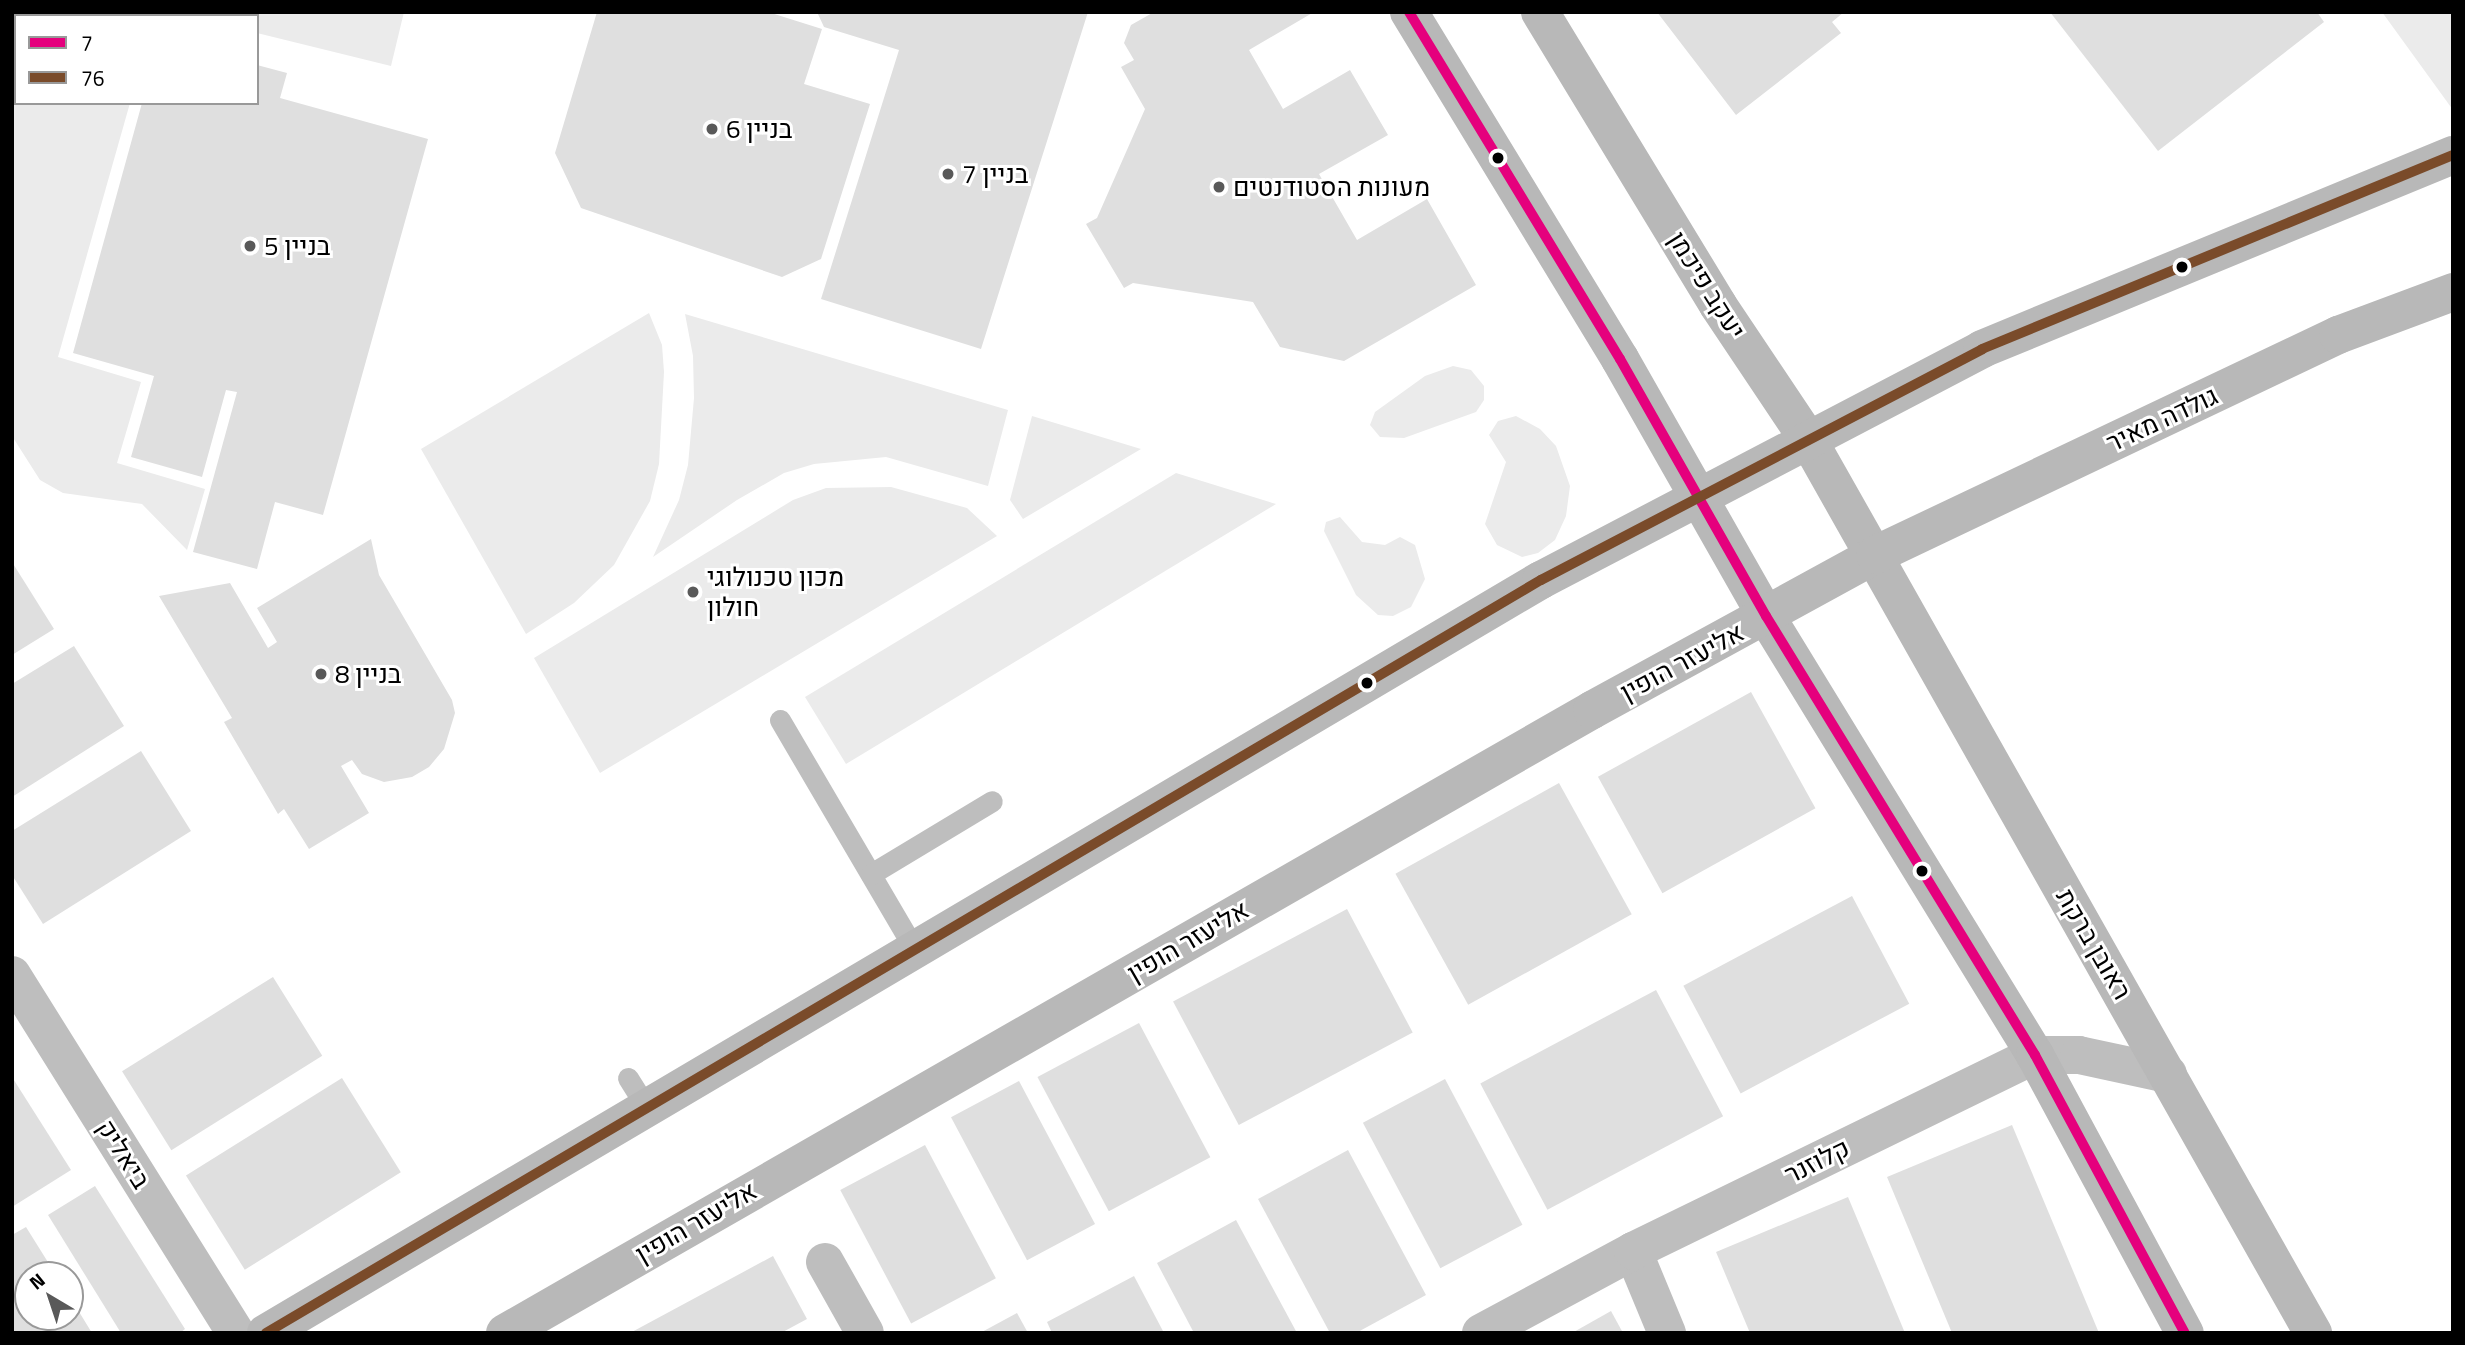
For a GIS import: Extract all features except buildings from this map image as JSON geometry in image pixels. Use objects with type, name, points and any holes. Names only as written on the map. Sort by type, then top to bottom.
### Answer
[{"type":"main road","points":[[1409,12],[1612,347],[1766,616],[2035,1055],[2185,1333]]},
{"type":"main road","name":"יעקב פיכמן","points":[[1540,12],[1718,305],[1809,441],[1875,555]]},
{"type":"main road","points":[[266,1333],[638,1093],[915,950],[1541,580],[1982,349],[2453,155]]},
{"type":"main road","name":"גולדה מאיר","points":[[1875,555],[2338,335],[2453,292]]},
{"type":"main road","name":"אליעזר הופין","points":[[505,1333],[1555,731],[1875,555]]},
{"type":"main road","name":"ראובן ברקת","points":[[1875,555],[2313,1333]]},
{"type":"street","name":"ביאליק","points":[[12,975],[236,1333]]},
{"type":"street","name":"קלוזנר","points":[[1481,1333],[1633,1251],[2035,1055],[2101,1058],[2168,1074]]},
{"type":"street","points":[[1633,1251],[1667,1333]]},
{"type":"street","points":[[825,1262],[865,1333]]},
{"type":"lane","points":[[780,720],[915,950]]},
{"type":"lane","points":[[871,874],[992,801]]},
{"type":"shaded area","points":[[173,12],[404,12],[391,66],[259,33],[259,14]]},
{"type":"shaded area","points":[[2382,12],[2453,12],[2453,110]]},
{"type":"shaded area","points":[[14,40],[14,105],[129,105],[58,357],[141,382],[117,463],[205,489],[187,550],[142,504],[63,493],[40,480],[12,436]]},
{"type":"shaded area","points":[[649,313],[662,345],[664,372],[659,464],[650,501],[614,565],[574,603],[526,634],[421,449]]},
{"type":"shaded area","points":[[685,314],[1008,410],[988,486],[886,457],[814,464],[784,473],[737,500],[653,557],[679,500],[688,465],[694,398],[693,356]]},
{"type":"shaded area","points":[[1453,366],[1471,370],[1484,386],[1484,400],[1476,412],[1404,438],[1380,437],[1370,425],[1375,412],[1425,376]]},
{"type":"shaded area","points":[[1032,416],[1141,449],[1023,519],[1010,500]]},
{"type":"shaded area","points":[[1516,416],[1540,429],[1556,446],[1570,486],[1566,516],[1555,540],[1538,553],[1522,557],[1497,545],[1485,524],[1506,462],[1489,435],[1498,421]]},
{"type":"shaded area","points":[[1176,473],[1276,504],[846,764],[805,697]]},
{"type":"shaded area","points":[[891,487],[967,508],[997,536],[600,773],[534,658],[793,500],[826,488]]},
{"type":"shaded area","points":[[1340,517],[1362,542],[1385,545],[1400,537],[1415,545],[1425,579],[1411,607],[1393,616],[1378,615],[1356,595],[1324,531],[1326,522]]},
{"type":"transit line","name":"7","points":[[1409,12],[1620,359],[1766,616],[2035,1055],[2185,1333]]},
{"type":"transit line","name":"76","points":[[266,1333],[1541,580],[1982,349],[2453,155]]},
{"type":"place","name":"בניין 6","points":[[712,129]]},
{"type":"place","name":"בניין 7","points":[[948,174]]},
{"type":"place","name":"מעונות הסטודנטים","points":[[1219,187]]},
{"type":"place","name":"בניין 5","points":[[250,246]]},
{"type":"place","name":"מכון טכנולוגי חולון","points":[[693,592]]},
{"type":"place","name":"בניין 8","points":[[321,674]]}]
